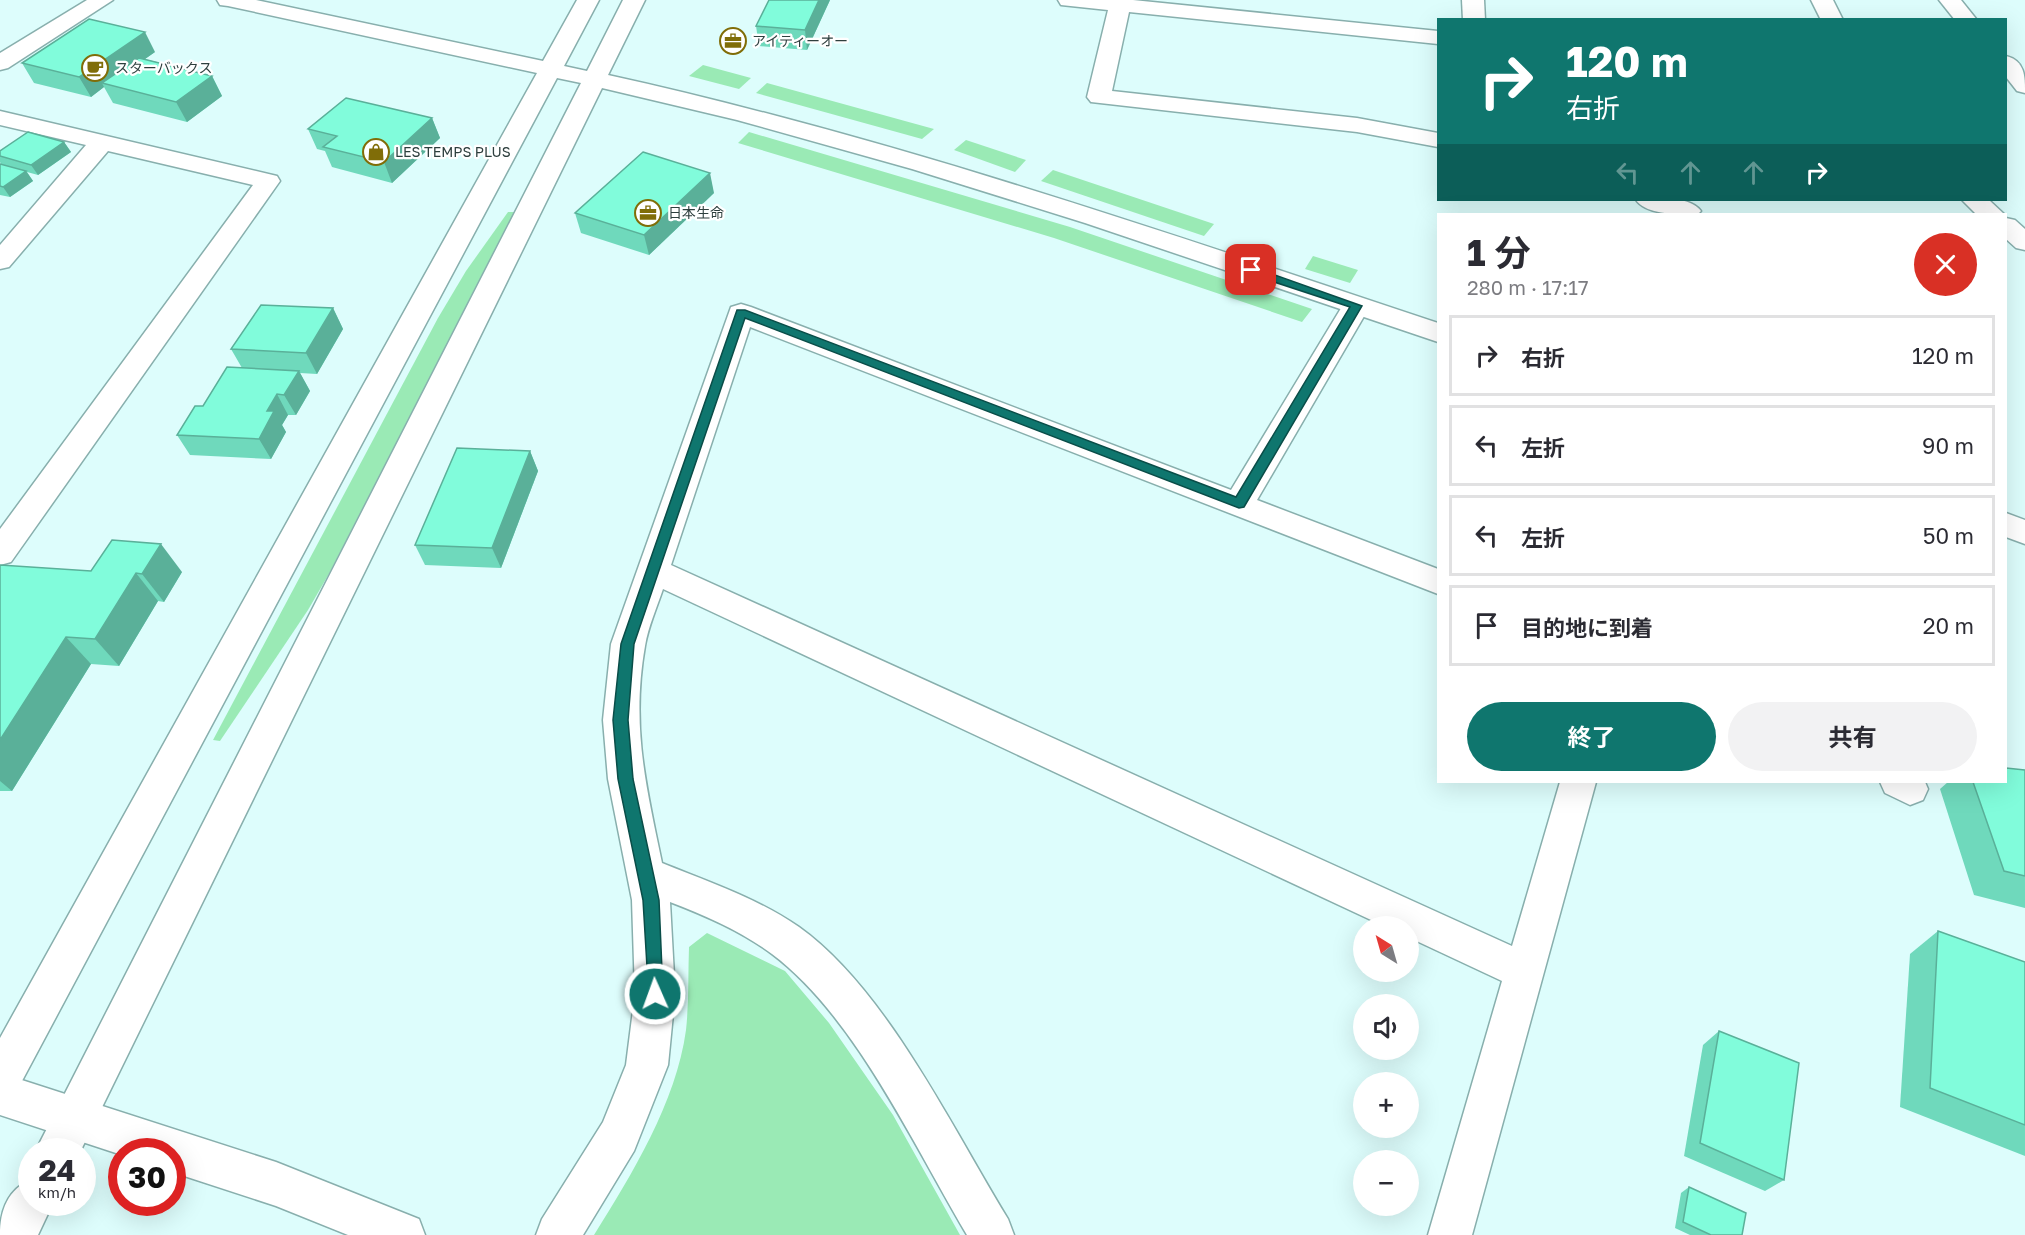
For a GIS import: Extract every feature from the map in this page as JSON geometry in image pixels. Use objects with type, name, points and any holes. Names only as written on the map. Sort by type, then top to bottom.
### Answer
[{"type":"street","points":[[0,63],[102,0]]},
{"type":"street","points":[[228,0],[552,68],[746,115],[993,186],[1437,333]]},
{"type":"street","points":[[0,1079],[588,0]]},
{"type":"street","points":[[65,1136],[634,0]]},
{"type":"street","points":[[1069,0],[1120,2],[1437,37]]},
{"type":"street","points":[[1297,22],[1300,0]]},
{"type":"street","points":[[1473,0],[1474,18]]},
{"type":"street","points":[[1822,0],[1831,18]]},
{"type":"street","points":[[1950,0],[1965,18]]},
{"type":"street","points":[[1120,2],[1099,98],[1357,125],[1437,140]]},
{"type":"street","points":[[2007,64],[2025,86]]},
{"type":"street","points":[[0,118],[268,181],[0,553]]},
{"type":"street","points":[[0,261],[102,142]]},
{"type":"street","points":[[1654,201],[1688,208]]},
{"type":"street","points":[[1976,201],[1989,213]]},
{"type":"street","points":[[2007,227],[2025,242]]},
{"type":"street","points":[[1239,503],[1356,306]]},
{"type":"street","points":[[558,1235],[619,1136],[647,1065],[655,994],[651,900],[626,779],[620,720],[627,644],[741,313],[1239,503],[1437,582]]},
{"type":"street","points":[[2007,525],[2025,532]]},
{"type":"street","points":[[652,570],[1525,972]]},
{"type":"street","points":[[1450,1235],[1578,783]]},
{"type":"street","points":[[645,874],[741,913],[786,940],[822,971],[858,1015],[894,1070],[992,1235]]},
{"type":"street","points":[[0,1094],[65,1136],[276,1184],[403,1235]]},
{"type":"street","points":[[14,1235],[24,1216]]},
{"type":"green space","points":[[703,65],[751,78],[739,89],[689,76]]},
{"type":"green space","points":[[767,83],[934,129],[922,139],[756,93]]},
{"type":"green space","points":[[749,132],[1070,227],[1312,309],[1302,322],[1054,238],[738,143]]},
{"type":"green space","points":[[966,140],[1026,160],[1015,172],[954,150]]},
{"type":"green space","points":[[1053,170],[1214,224],[1204,236],[1041,181]]},
{"type":"green space","points":[[508,212],[515,212],[330,572],[308,610],[220,741],[213,740],[438,318],[466,271]]},
{"type":"green space","points":[[1313,256],[1358,270],[1350,283],[1305,269]]},
{"type":"green space","points":[[707,933],[785,971],[829,1023],[893,1115],[960,1235],[594,1235],[637,1163],[663,1111],[681,1057],[686,1030],[689,947]]},
{"type":"building","points":[[769,0],[819,0],[805,30],[756,26]]},
{"type":"building","points":[[89,19],[145,32],[79,77],[22,63]]},
{"type":"building","points":[[139,58],[212,76],[176,102],[102,83]]},
{"type":"building","points":[[346,98],[432,118],[384,162],[323,147],[337,136],[308,129]]},
{"type":"building","points":[[28,132],[64,142],[31,165],[0,156],[0,151]]},
{"type":"building","points":[[643,152],[710,173],[644,235],[575,213]]},
{"type":"building","points":[[0,164],[26,171],[3,187],[0,186]]},
{"type":"building","points":[[261,305],[333,308],[306,353],[231,349]]},
{"type":"building","points":[[227,367],[299,371],[284,395],[277,394],[267,411],[274,411],[259,439],[177,435],[195,406],[203,406]]},
{"type":"building","points":[[457,448],[530,451],[492,548],[415,545]]},
{"type":"building","points":[[112,540],[161,544],[142,574],[136,573],[95,639],[66,637],[0,740],[0,565],[91,571]]},
{"type":"building","points":[[2007,768],[2025,770],[2025,876],[2004,871],[1973,783],[2007,783]]},
{"type":"building","points":[[1938,931],[2025,962],[2025,1125],[1930,1088]]},
{"type":"building","points":[[1719,1031],[1799,1063],[1784,1180],[1700,1143]]},
{"type":"building","points":[[1689,1187],[1746,1213],[1742,1235],[1711,1235],[1683,1222]]},
{"type":"place","name":"アイティーオー","points":[[733,41]]},
{"type":"place","name":"スターバックス","points":[[95,68]]},
{"type":"place","name":"LES TEMPS PLUS","points":[[376,152]]},
{"type":"place","name":"日本生命","points":[[648,213]]},
{"type":"route","points":[[655,994],[651,900],[626,779],[620,720],[627,644],[741,313],[1239,503],[1356,306],[1251,270]]}]
